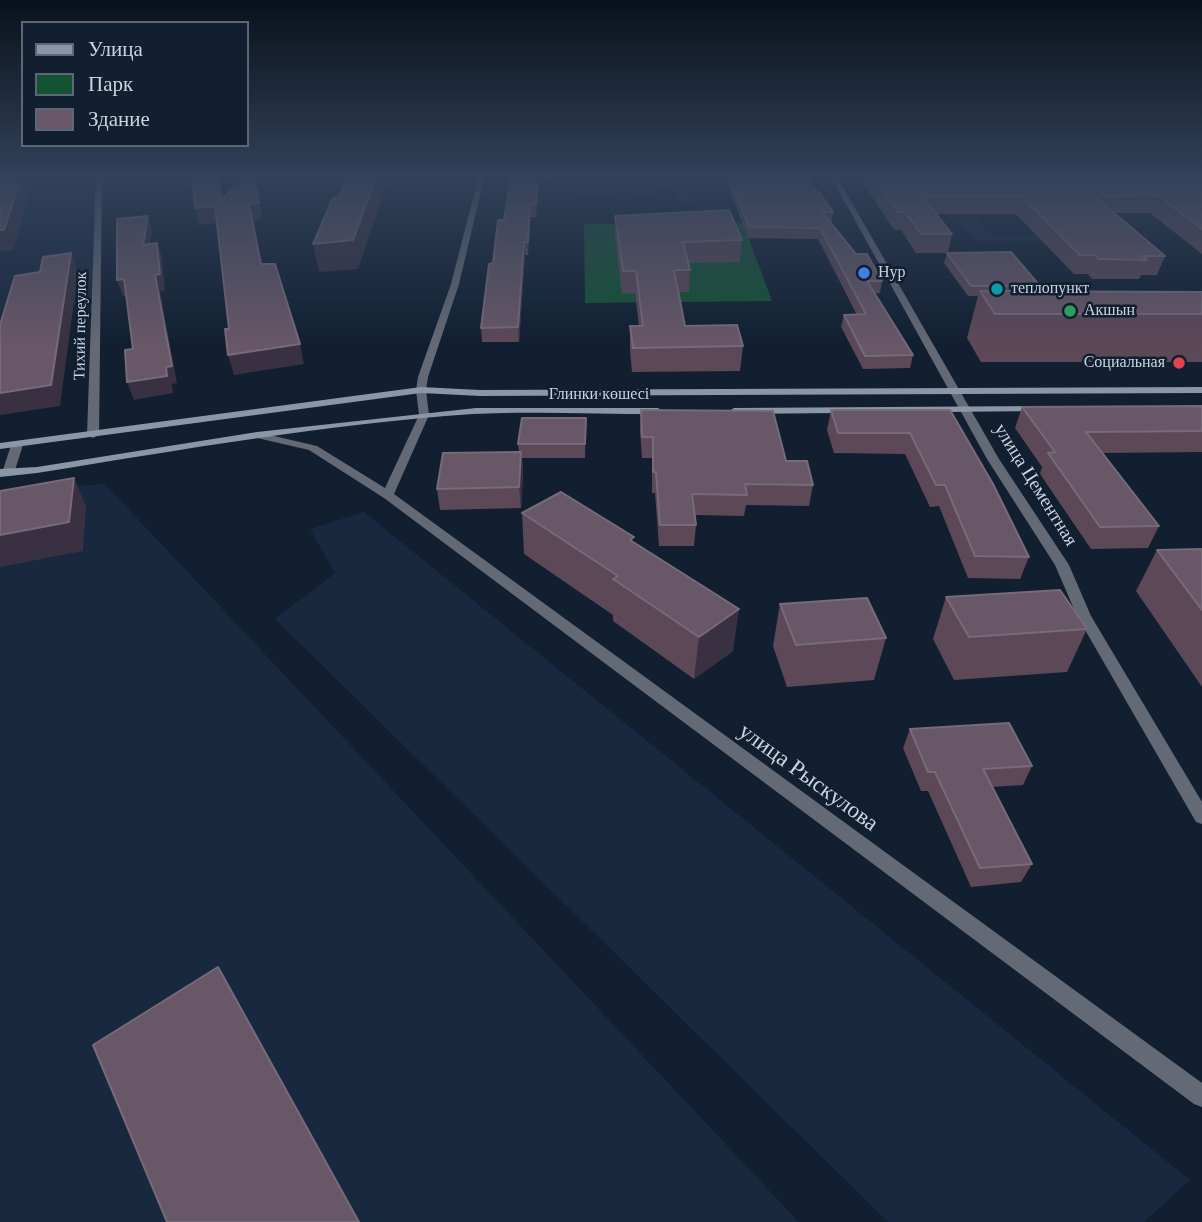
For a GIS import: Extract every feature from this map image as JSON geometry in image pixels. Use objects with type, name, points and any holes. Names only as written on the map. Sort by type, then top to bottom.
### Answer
[{"type":"main road","name":"Глинки көшесі","points":[[0,446],[421,390],[480,393],[1202,390]]},
{"type":"main road","points":[[718,411],[1047,409]]},
{"type":"main road","name":"Глинки көшесі","points":[[4,473],[257,435],[424,415],[476,411],[664,411]]},
{"type":"street","name":"Тихий переулок","points":[[93,435],[98,232]]},
{"type":"street","points":[[388,495],[424,415],[421,390],[455,284],[468,232]]},
{"type":"street","name":"улица Цементная","points":[[865,232],[1012,490],[1062,565],[1084,616],[1202,817]]},
{"type":"street","name":"улица Рыскулова","points":[[257,435],[313,448],[388,495],[1202,1096]]},
{"type":"street","points":[[4,473],[17,445]]},
{"type":"shaded area","points":[[0,232],[101,232],[96,296],[0,330]]},
{"type":"shaded area","points":[[969,232],[987,232],[989,235],[1039,235],[1045,241],[976,241]]},
{"type":"shaded area","points":[[105,484],[799,1222],[0,1222],[0,491]]},
{"type":"shaded area","points":[[364,512],[1190,1180],[1144,1222],[888,1222],[275,619],[335,573],[310,529]]},
{"type":"green space","points":[[584,232],[746,232],[772,301],[585,303]]},
{"type":"building","points":[[117,232],[145,232],[143,245],[157,243],[160,274],[155,275],[172,366],[166,367],[167,376],[127,382],[125,350],[133,349],[124,279],[117,280]]},
{"type":"building","points":[[218,232],[255,232],[261,264],[275,264],[300,344],[228,355],[225,329],[229,329]]},
{"type":"building","points":[[318,232],[356,232],[353,240],[313,244]]},
{"type":"building","points":[[497,232],[529,232],[528,242],[524,242],[518,327],[481,328],[489,264],[493,263]]},
{"type":"building","points":[[617,232],[739,232],[742,240],[683,242],[690,270],[674,270],[685,326],[737,325],[743,346],[633,348],[630,326],[643,326],[636,271],[623,271]]},
{"type":"building","points":[[822,232],[838,232],[856,254],[867,254],[882,281],[867,281],[913,355],[865,356],[844,315],[866,314]]},
{"type":"building","points":[[920,232],[952,234],[921,234]]},
{"type":"building","points":[[1057,232],[1137,232],[1165,256],[1143,256],[1147,260],[1099,259],[1095,255],[1080,255]]},
{"type":"building","points":[[1011,252],[1040,286],[971,286],[947,253]]},
{"type":"building","points":[[71,253],[51,385],[0,393],[0,325],[15,276],[40,272],[43,257]]},
{"type":"building","points":[[980,291],[1202,292],[1202,314],[995,314]]},
{"type":"building","points":[[1202,406],[1202,431],[1086,432],[1159,526],[1100,527],[1048,453],[1055,452],[1022,407]]},
{"type":"building","points":[[641,410],[773,411],[786,461],[807,461],[813,485],[745,484],[747,495],[692,494],[696,525],[660,525],[656,472],[653,472],[653,437],[642,437]]},
{"type":"building","points":[[831,410],[950,410],[993,484],[1029,557],[975,556],[945,485],[936,485],[910,433],[838,433]]},
{"type":"building","points":[[522,418],[586,418],[585,444],[518,444]]},
{"type":"building","points":[[521,452],[519,487],[437,489],[443,453]]},
{"type":"building","points":[[74,478],[69,522],[0,535],[0,491]]},
{"type":"building","points":[[561,492],[634,537],[630,540],[739,609],[699,637],[613,579],[618,576],[522,513]]},
{"type":"building","points":[[1202,549],[1202,610],[1157,550]]},
{"type":"building","points":[[1060,590],[1087,629],[969,637],[946,597]]},
{"type":"building","points":[[867,598],[886,638],[796,645],[780,604]]},
{"type":"building","points":[[1009,723],[1032,766],[983,769],[1032,864],[980,868],[935,772],[928,772],[910,729]]},
{"type":"building","points":[[218,967],[359,1222],[167,1222],[93,1045]]},
{"type":"place","name":"Нур","points":[[864,273]]},
{"type":"place","name":"теплопункт","points":[[997,289]]},
{"type":"place","name":"Акшын","points":[[1070,311]]},
{"type":"place","name":"Социальная","points":[[1179,363]]}]
